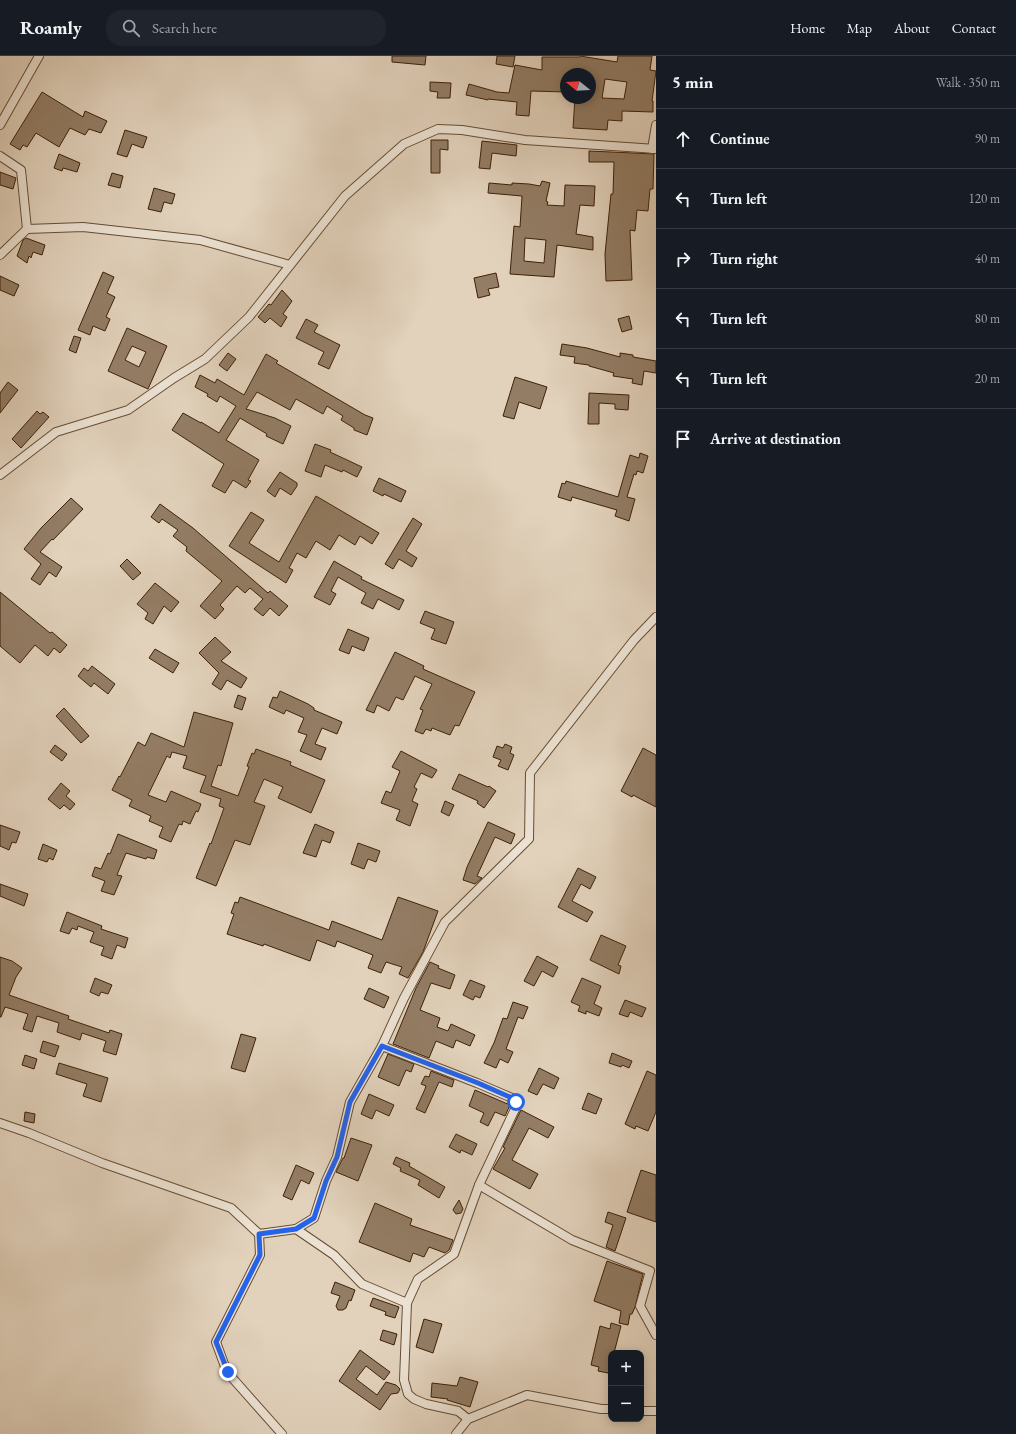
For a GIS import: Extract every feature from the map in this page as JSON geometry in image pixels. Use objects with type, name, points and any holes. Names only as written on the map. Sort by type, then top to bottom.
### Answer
[{"type":"street","points":[[0,125],[39,56]]},
{"type":"street","points":[[0,475],[56,432],[128,410],[174,378],[205,359],[248,317],[345,196],[404,144],[438,128],[462,130],[525,140],[654,149],[656,125]]},
{"type":"street","points":[[0,156],[21,170],[28,229]]},
{"type":"street","points":[[0,255],[28,229],[83,227],[200,240],[290,265]]},
{"type":"street","points":[[259,1234],[296,1229],[314,1218],[326,1181],[337,1157],[350,1102],[382,1046],[404,998],[445,922],[529,839],[530,773],[634,640],[656,617]]},
{"type":"street","points":[[382,1046],[478,1083],[512,1098],[516,1102],[516,1108],[479,1185],[454,1254],[418,1279],[407,1303],[404,1380],[408,1394],[414,1399],[426,1404],[458,1411],[468,1419]]},
{"type":"street","points":[[0,1124],[29,1133],[102,1163],[231,1208],[259,1234],[260,1255],[216,1342],[228,1372],[282,1434]]},
{"type":"street","points":[[479,1185],[572,1240],[650,1271],[640,1306],[656,1336]]},
{"type":"street","points":[[296,1229],[334,1255],[362,1284],[407,1303]]},
{"type":"street","points":[[456,1434],[468,1419],[527,1395],[608,1409]]},
{"type":"street","points":[[644,1410],[656,1411]]},
{"type":"building","points":[[392,56],[426,56],[425,65],[392,62]]},
{"type":"building","points":[[497,56],[515,56],[513,67],[496,64]]},
{"type":"building","points":[[580,56],[617,62],[618,56],[652,56],[650,70],[656,71],[652,101],[653,112],[622,111],[622,121],[608,120],[607,130],[573,128],[575,104],[596,104],[596,68],[560,68],[560,92],[531,91],[529,116],[516,115],[517,102],[488,100],[466,95],[469,84],[497,92],[509,93],[515,65],[542,70],[542,57]],"holes":[[[605,79],[627,82],[624,99],[602,98]]]},
{"type":"building","points":[[430,82],[451,83],[450,98],[437,98],[438,92],[430,91]]},
{"type":"building","points":[[42,92],[83,117],[85,111],[107,121],[101,133],[89,129],[85,135],[70,128],[59,147],[36,133],[27,147],[23,145],[20,150],[10,144]]},
{"type":"building","points":[[125,130],[147,137],[143,148],[132,144],[127,157],[117,154]]},
{"type":"building","points":[[431,140],[448,140],[448,150],[440,149],[440,173],[431,173]]},
{"type":"building","points":[[482,141],[517,145],[516,156],[492,153],[490,169],[479,168]]},
{"type":"building","points":[[589,151],[654,154],[653,189],[650,189],[648,211],[637,210],[635,231],[630,230],[632,280],[606,281],[605,254],[611,194],[613,194],[614,162],[589,162]]},
{"type":"building","points":[[59,154],[80,163],[77,172],[63,168],[62,171],[54,168]]},
{"type":"building","points":[[0,172],[16,178],[13,189],[0,185]]},
{"type":"building","points":[[112,173],[123,176],[120,188],[108,185]]},
{"type":"building","points":[[542,181],[550,183],[546,201],[548,202],[547,205],[564,206],[565,185],[595,186],[594,206],[580,205],[576,234],[593,237],[593,250],[557,245],[554,277],[510,274],[514,226],[520,227],[522,196],[488,193],[489,183],[512,185],[512,183],[529,184],[540,186]],"holes":[[[525,238],[546,240],[544,263],[524,261]]]},
{"type":"building","points":[[154,188],[175,194],[172,204],[164,202],[161,212],[148,209]]},
{"type":"building","points":[[26,238],[45,245],[42,255],[33,252],[31,258],[29,256],[27,263],[17,256],[23,240]]},
{"type":"building","points":[[103,272],[114,277],[107,293],[115,297],[106,317],[110,319],[105,331],[93,326],[90,335],[78,330]]},
{"type":"building","points":[[496,273],[499,287],[488,289],[490,295],[478,298],[474,278]]},
{"type":"building","points":[[0,276],[19,285],[14,296],[0,290]]},
{"type":"building","points":[[282,290],[292,301],[283,314],[287,317],[281,327],[270,318],[265,323],[258,317],[269,304],[271,305]]},
{"type":"building","points":[[629,316],[632,329],[622,332],[618,319]]},
{"type":"building","points":[[306,319],[318,325],[314,332],[340,345],[329,369],[318,364],[324,352],[296,338]]},
{"type":"building","points":[[127,328],[167,346],[148,389],[108,371]],"holes":[[[132,346],[146,352],[139,367],[125,360]]]},
{"type":"building","points":[[74,336],[81,338],[76,353],[69,350]]},
{"type":"building","points":[[562,344],[587,348],[620,357],[620,353],[656,361],[656,373],[644,371],[642,385],[632,383],[633,379],[613,376],[614,373],[589,365],[574,363],[575,357],[560,355]]},
{"type":"building","points":[[228,353],[236,359],[227,371],[219,365]]},
{"type":"building","points":[[266,354],[278,361],[276,363],[365,415],[373,418],[367,435],[354,430],[354,428],[341,420],[343,416],[327,406],[323,414],[296,399],[290,410],[257,392],[246,409],[275,418],[291,426],[283,444],[266,436],[267,434],[240,418],[226,440],[259,460],[248,480],[251,481],[246,488],[233,480],[225,493],[212,486],[224,464],[172,430],[183,413],[219,433],[236,406],[220,396],[217,402],[207,396],[208,394],[195,387],[200,375],[215,383],[217,379],[244,395]]},
{"type":"building","points":[[515,377],[547,387],[540,409],[519,402],[514,419],[503,416]]},
{"type":"building","points":[[8,382],[18,390],[0,413],[0,393]]},
{"type":"building","points":[[589,393],[629,395],[628,410],[615,409],[615,404],[599,403],[599,424],[588,424]]},
{"type":"building","points":[[37,411],[40,414],[43,412],[49,417],[21,448],[12,439]]},
{"type":"building","points":[[315,444],[331,450],[330,452],[362,467],[357,477],[343,470],[342,472],[325,465],[321,477],[305,471]]},
{"type":"building","points":[[640,453],[648,456],[643,473],[637,471],[636,475],[634,474],[627,497],[635,499],[629,521],[615,516],[617,510],[572,497],[571,501],[558,497],[562,483],[565,484],[566,481],[618,497],[630,455],[639,458]]},
{"type":"building","points":[[280,472],[297,483],[297,486],[291,495],[280,488],[275,497],[267,491]]},
{"type":"building","points":[[379,478],[406,491],[401,502],[384,494],[383,496],[373,491]]},
{"type":"building","points":[[316,496],[379,533],[372,544],[360,536],[355,545],[339,535],[330,550],[316,541],[306,558],[297,553],[289,568],[293,570],[286,583],[229,546],[251,512],[264,520],[249,543],[279,562]]},
{"type":"building","points":[[71,498],[83,509],[40,552],[62,567],[56,577],[49,572],[40,585],[31,579],[41,564],[24,549],[41,528]]},
{"type":"building","points":[[160,504],[193,528],[268,593],[270,591],[288,606],[279,616],[270,608],[263,616],[254,609],[263,599],[250,588],[245,593],[237,586],[220,605],[224,609],[215,619],[200,606],[222,581],[186,551],[187,547],[173,536],[178,530],[162,519],[159,523],[151,517]]},
{"type":"building","points":[[413,518],[422,524],[406,551],[417,558],[412,567],[399,559],[393,569],[385,564]]},
{"type":"building","points":[[127,559],[141,573],[133,580],[120,566]]},
{"type":"building","points":[[334,561],[362,577],[361,579],[404,600],[399,610],[378,599],[373,609],[361,603],[366,593],[338,577],[331,591],[336,594],[330,605],[314,597]]},
{"type":"building","points":[[155,583],[179,602],[171,612],[164,606],[153,624],[145,619],[148,613],[137,604]]},
{"type":"building","points":[[0,592],[67,645],[60,653],[54,648],[48,656],[35,645],[20,663],[0,646]]},
{"type":"building","points":[[425,611],[454,622],[446,644],[431,639],[435,629],[420,623]]},
{"type":"building","points":[[348,629],[369,638],[364,651],[352,646],[349,654],[339,650]]},
{"type":"building","points":[[215,637],[231,652],[221,661],[247,678],[241,688],[227,680],[221,690],[212,684],[219,673],[199,653]]},
{"type":"building","points":[[155,649],[179,663],[173,673],[149,658]]},
{"type":"building","points":[[395,652],[424,666],[423,669],[475,692],[459,726],[455,725],[450,735],[432,728],[431,731],[426,729],[423,734],[415,731],[423,710],[420,709],[432,684],[415,676],[403,700],[396,697],[389,711],[377,705],[374,713],[366,710]]},
{"type":"building","points":[[92,666],[115,684],[108,694],[94,683],[91,687],[78,676],[84,668],[88,671]]},
{"type":"building","points":[[280,691],[308,704],[314,708],[314,710],[342,722],[337,734],[322,728],[315,744],[326,748],[321,760],[300,751],[307,735],[298,732],[304,718],[286,710],[284,714],[269,707],[273,697],[277,698]]},
{"type":"building","points":[[238,695],[246,698],[242,710],[234,707]]},
{"type":"building","points":[[64,708],[89,736],[81,743],[56,716]]},
{"type":"building","points":[[194,712],[233,723],[221,766],[218,765],[211,786],[238,796],[249,767],[247,766],[252,753],[254,754],[256,749],[291,762],[290,765],[325,780],[311,813],[278,798],[283,787],[264,779],[254,802],[265,806],[250,845],[235,840],[216,886],[196,878],[210,843],[211,844],[224,808],[219,806],[221,799],[200,792],[206,776],[183,768],[187,756],[172,752],[170,758],[167,756],[148,795],[166,802],[171,791],[201,804],[198,812],[196,811],[190,824],[183,821],[182,825],[179,824],[171,842],[159,837],[163,827],[149,821],[151,816],[129,806],[132,800],[112,790],[138,742],[145,746],[151,733],[184,747]]},
{"type":"building","points":[[505,744],[512,747],[510,753],[514,755],[508,770],[498,766],[501,760],[493,757],[497,746],[503,748]]},
{"type":"building","points":[[55,745],[67,754],[62,761],[50,752]]},
{"type":"building","points":[[643,748],[656,755],[656,807],[633,795],[632,797],[621,791]]},
{"type":"building","points":[[401,751],[437,770],[432,778],[421,773],[414,787],[417,789],[412,801],[418,804],[410,826],[396,820],[400,810],[381,803],[386,791],[391,793],[400,771],[392,767]]},
{"type":"building","points":[[459,774],[488,787],[489,786],[496,791],[484,808],[477,803],[478,801],[452,789]]},
{"type":"building","points":[[61,783],[70,791],[66,796],[75,804],[70,810],[64,805],[60,809],[48,799]]},
{"type":"building","points":[[445,801],[454,805],[449,816],[441,812]]},
{"type":"building","points":[[488,822],[515,834],[511,844],[495,837],[477,876],[482,878],[475,884],[463,880],[467,867]]},
{"type":"building","points":[[315,824],[334,832],[330,843],[322,840],[316,857],[303,853]]},
{"type":"building","points":[[0,825],[20,832],[16,843],[12,842],[9,850],[0,846]]},
{"type":"building","points":[[118,834],[157,850],[154,859],[147,857],[146,859],[126,853],[117,875],[122,876],[114,895],[101,891],[105,881],[92,876],[95,867],[101,869],[108,853],[110,854]]},
{"type":"building","points":[[358,843],[380,851],[376,862],[368,859],[364,869],[351,864]]},
{"type":"building","points":[[43,844],[57,850],[53,860],[49,858],[47,862],[38,859]]},
{"type":"building","points":[[578,868],[596,877],[590,889],[581,884],[572,901],[593,912],[587,922],[558,907]]},
{"type":"building","points":[[0,884],[28,894],[24,906],[0,896]]},
{"type":"building","points":[[240,897],[329,930],[332,921],[382,940],[398,897],[438,911],[423,952],[408,978],[399,974],[402,967],[386,962],[381,973],[368,968],[373,955],[337,941],[335,947],[317,940],[310,961],[264,944],[263,946],[227,934],[234,914],[231,913],[235,902],[238,903]]},
{"type":"building","points":[[67,912],[102,926],[101,929],[128,938],[125,948],[117,945],[112,959],[101,955],[104,947],[90,942],[94,932],[78,926],[77,930],[72,928],[69,934],[60,931]]},
{"type":"building","points":[[601,935],[626,946],[618,965],[621,966],[619,974],[590,960]]},
{"type":"building","points":[[537,956],[558,967],[553,977],[542,971],[534,986],[524,981]]},
{"type":"building","points":[[0,957],[12,961],[22,968],[16,977],[9,995],[69,1016],[68,1019],[109,1033],[110,1030],[122,1034],[116,1055],[103,1051],[106,1041],[82,1033],[80,1040],[57,1032],[59,1023],[37,1016],[32,1032],[23,1029],[28,1014],[5,1007],[0,1017]]},
{"type":"building","points":[[430,962],[439,966],[438,968],[455,975],[450,989],[431,983],[420,1010],[440,1018],[437,1027],[448,1031],[451,1024],[475,1035],[470,1046],[456,1040],[453,1048],[436,1041],[429,1058],[393,1044],[416,988]]},
{"type":"building","points":[[95,978],[112,985],[108,994],[101,992],[99,996],[90,992]]},
{"type":"building","points":[[582,978],[601,986],[594,1004],[602,1008],[599,1016],[586,1011],[586,1014],[578,1011],[580,1006],[571,1002]]},
{"type":"building","points":[[470,980],[485,986],[480,998],[475,996],[473,1000],[463,995]]},
{"type":"building","points":[[369,988],[389,997],[384,1008],[364,999]]},
{"type":"building","points":[[625,1000],[646,1008],[642,1017],[630,1012],[628,1017],[619,1014]]},
{"type":"building","points":[[513,1002],[528,1007],[523,1019],[518,1017],[506,1049],[513,1052],[508,1063],[500,1059],[496,1068],[484,1063],[494,1043],[503,1018],[507,1019]]},
{"type":"building","points":[[241,1034],[256,1038],[245,1072],[231,1068]]},
{"type":"building","points":[[43,1041],[59,1046],[55,1057],[40,1052]]},
{"type":"building","points":[[612,1053],[632,1061],[629,1068],[622,1065],[621,1067],[609,1063]]},
{"type":"building","points":[[388,1054],[414,1064],[411,1072],[406,1070],[399,1086],[378,1077]]},
{"type":"building","points":[[25,1055],[37,1059],[34,1069],[22,1065]]},
{"type":"building","points":[[59,1063],[108,1078],[101,1102],[83,1096],[87,1084],[56,1074]]},
{"type":"building","points":[[539,1068],[559,1078],[554,1089],[543,1084],[537,1095],[528,1091]]},
{"type":"building","points":[[431,1071],[454,1080],[452,1087],[439,1082],[425,1113],[416,1109],[426,1086],[421,1084],[425,1076],[429,1077]]},
{"type":"building","points":[[647,1071],[656,1075],[656,1112],[648,1131],[636,1126],[635,1129],[625,1124]]},
{"type":"building","points":[[475,1090],[510,1105],[505,1116],[495,1112],[488,1126],[480,1122],[484,1113],[469,1106]]},
{"type":"building","points":[[588,1093],[602,1099],[596,1114],[582,1109]]},
{"type":"building","points":[[369,1094],[394,1105],[389,1116],[376,1110],[372,1119],[361,1114]]},
{"type":"building","points":[[521,1110],[554,1127],[548,1138],[529,1128],[512,1160],[538,1174],[530,1189],[493,1169],[505,1148],[503,1147]]},
{"type":"building","points":[[25,1112],[35,1114],[34,1123],[24,1121]]},
{"type":"building","points":[[456,1134],[477,1144],[472,1155],[461,1150],[460,1153],[449,1147]]},
{"type":"building","points":[[351,1138],[372,1145],[358,1181],[336,1172],[344,1158]]},
{"type":"building","points":[[396,1157],[410,1163],[409,1166],[445,1187],[439,1198],[418,1185],[420,1180],[400,1171],[401,1168],[393,1164]]},
{"type":"building","points":[[296,1165],[314,1173],[309,1184],[301,1180],[292,1200],[283,1196]]},
{"type":"building","points":[[641,1170],[656,1175],[656,1222],[627,1212]]},
{"type":"building","points":[[459,1200],[463,1209],[461,1213],[456,1214],[453,1210]]},
{"type":"building","points":[[375,1203],[412,1219],[410,1225],[453,1240],[449,1250],[445,1253],[429,1247],[424,1257],[413,1253],[410,1262],[359,1242]]},
{"type":"building","points":[[608,1212],[626,1218],[615,1251],[606,1247],[613,1225],[605,1222]]},
{"type":"building","points":[[607,1261],[643,1274],[635,1307],[632,1314],[630,1314],[628,1325],[619,1323],[621,1311],[594,1301]]},
{"type":"building","points":[[335,1282],[355,1290],[351,1301],[349,1300],[346,1308],[343,1310],[338,1310],[336,1306],[340,1296],[331,1293]]},
{"type":"building","points":[[373,1298],[399,1307],[395,1318],[385,1315],[386,1312],[370,1306]]},
{"type":"building","points":[[424,1319],[442,1324],[433,1353],[416,1347]]},
{"type":"building","points":[[611,1323],[621,1326],[615,1350],[608,1350],[608,1373],[598,1371],[599,1367],[591,1365],[600,1326],[610,1329]]},
{"type":"building","points":[[383,1330],[397,1334],[394,1345],[380,1340]]},
{"type":"building","points":[[360,1350],[390,1372],[384,1380],[366,1366],[356,1379],[377,1395],[386,1382],[396,1385],[400,1389],[398,1393],[391,1394],[380,1410],[339,1381]]},
{"type":"building","points":[[460,1377],[478,1382],[470,1407],[447,1400],[448,1399],[431,1397],[432,1383],[457,1386]]},
{"type":"route","points":[[228,1372],[216,1342],[260,1255],[259,1234],[296,1229],[314,1218],[326,1181],[337,1157],[350,1102],[382,1046],[478,1083],[512,1098],[516,1102]]}]
